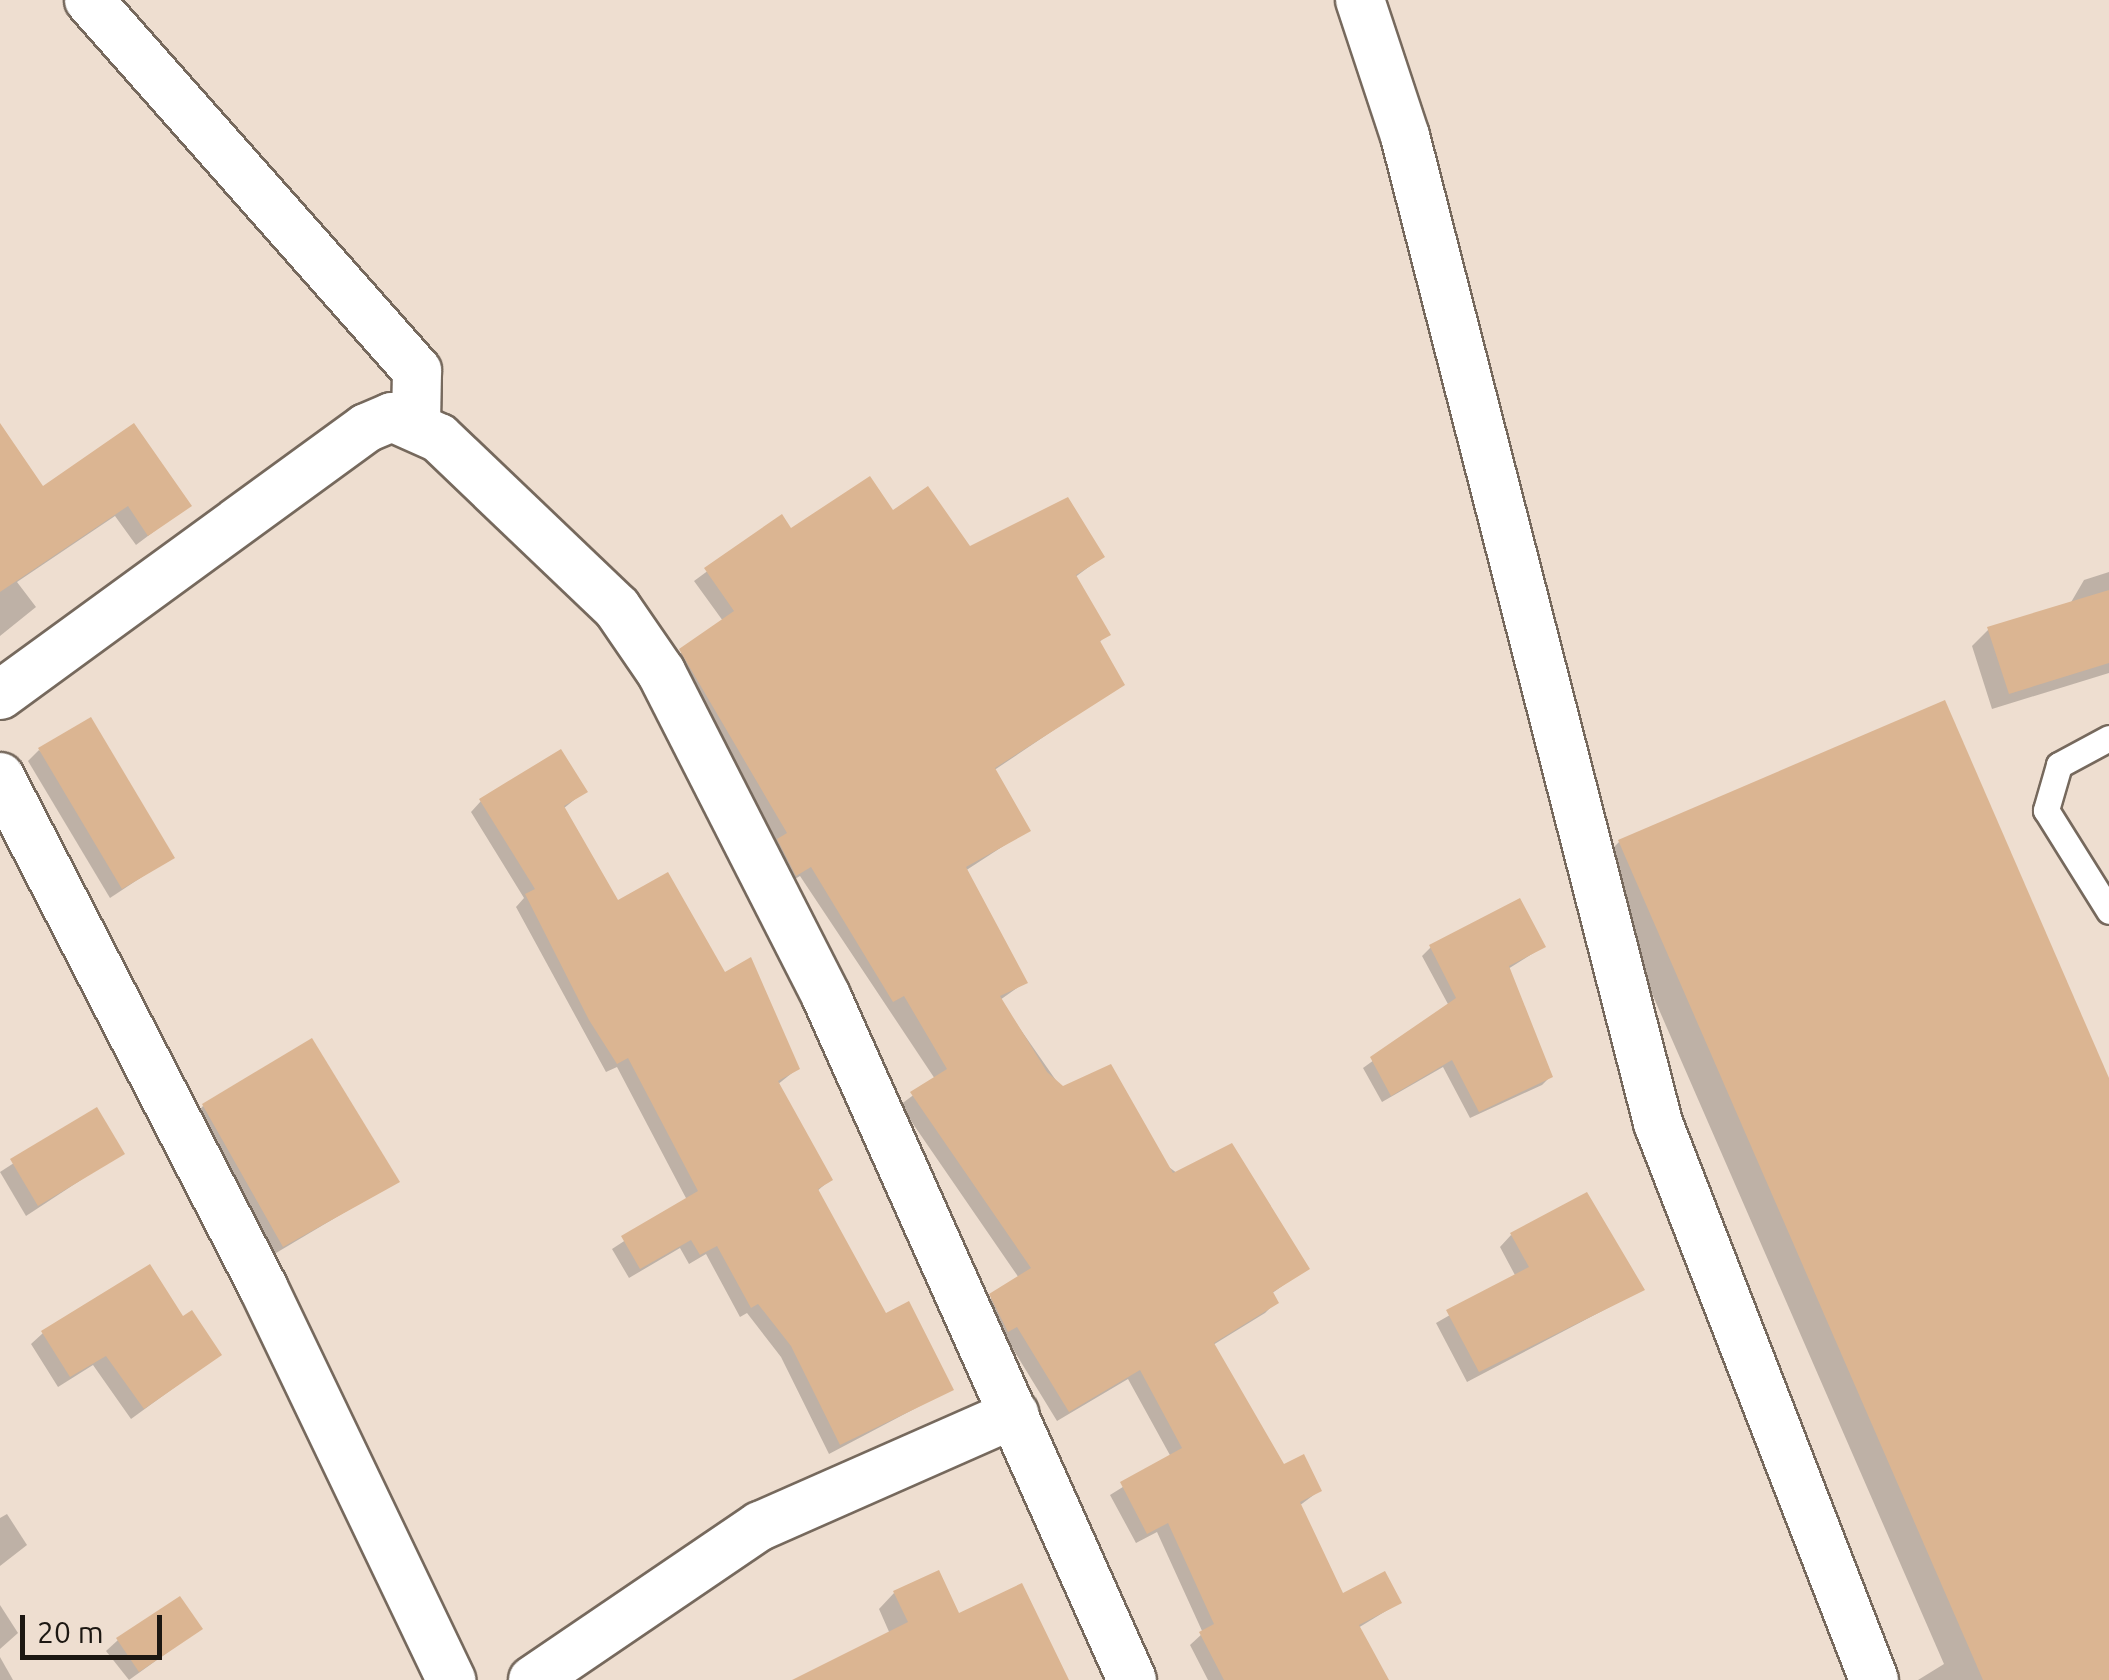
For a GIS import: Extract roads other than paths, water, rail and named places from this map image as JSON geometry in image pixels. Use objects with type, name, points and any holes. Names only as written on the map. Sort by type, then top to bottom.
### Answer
[{"type":"street","points":[[89,0],[417,371],[416,421]]},
{"type":"street","points":[[1360,0],[1405,136],[1658,1123],[1874,1680]]},
{"type":"street","points":[[0,695],[366,428],[392,417],[416,421],[617,608],[661,672],[826,996],[1132,1680]]},
{"type":"street","points":[[0,777],[263,1287],[451,1680]]},
{"type":"street","points":[[532,1680],[760,1526],[1014,1414]]},
{"type":"lane","points":[[2109,738],[2059,764],[2046,810],[2109,911]]}]
